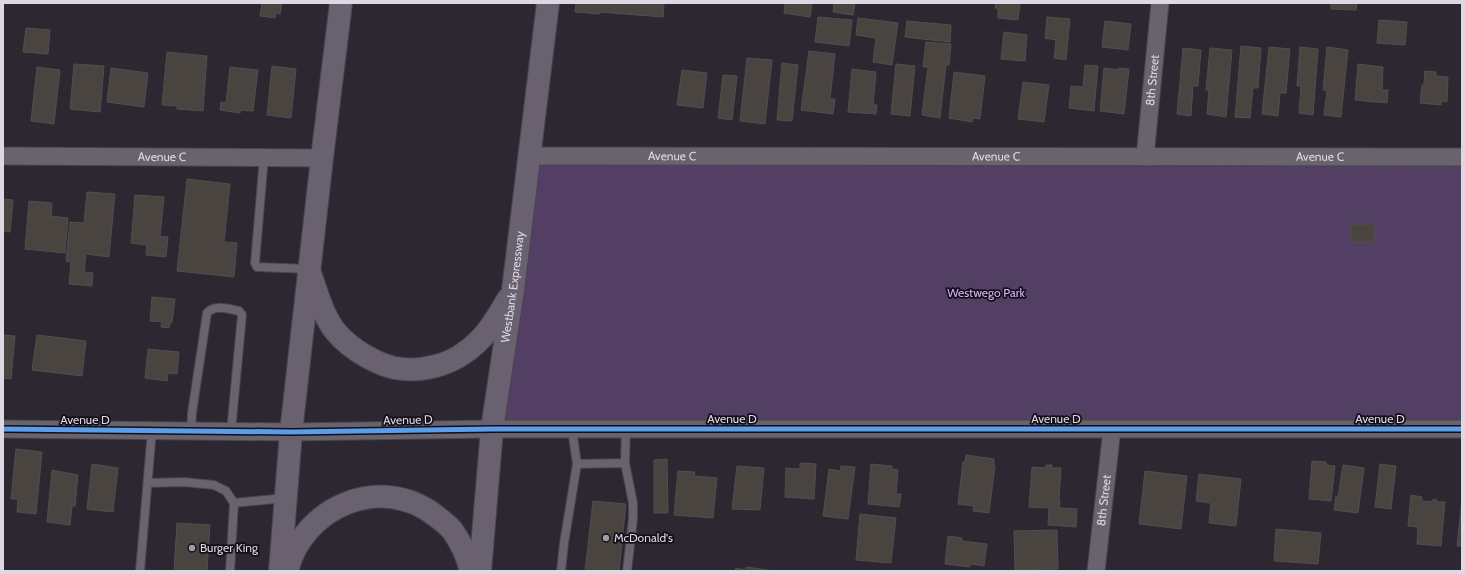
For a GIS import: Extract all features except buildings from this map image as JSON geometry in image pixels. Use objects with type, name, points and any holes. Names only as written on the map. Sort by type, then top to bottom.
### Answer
[{"type":"highway","points":[[280,571],[291,432],[341,3]]},
{"type":"highway","name":"Westbank Expressway","points":[[480,571],[492,429],[513,290],[548,3]]},
{"type":"highway","points":[[309,269],[321,305],[336,331],[356,351],[380,363],[402,369],[423,368],[444,363],[463,354],[479,341],[491,328],[513,290]]},
{"type":"highway","points":[[287,571],[290,560],[304,533],[322,517],[341,505],[360,498],[384,496],[407,500],[426,508],[451,529],[465,553],[471,571]]},
{"type":"street","name":"8th Street","points":[[1145,157],[1160,3]]},
{"type":"street","name":"Avenue C","points":[[3,156],[322,158]]},
{"type":"street","name":"Avenue C","points":[[530,156],[1462,157]]},
{"type":"street","name":"Avenue D","points":[[3,429],[291,432],[492,429],[1462,429]]},
{"type":"street","name":"8th Street","points":[[1096,571],[1112,429]]},
{"type":"lane","points":[[264,157],[255,263],[258,267],[309,269]]},
{"type":"lane","points":[[191,431],[192,413],[207,312],[210,309],[216,308],[239,311],[242,315],[231,431]]},
{"type":"lane","points":[[561,571],[577,464],[572,429]]},
{"type":"lane","points":[[626,429],[625,463],[633,503],[633,519],[627,571]]},
{"type":"lane","points":[[140,571],[152,430]]},
{"type":"lane","points":[[577,464],[625,463]]},
{"type":"lane","points":[[148,483],[184,482],[214,485],[226,491],[234,503],[230,571]]},
{"type":"lane","points":[[234,503],[286,498]]},
{"type":"green space","name":"Westwego Park","points":[[530,156],[1462,157],[1462,429],[492,429]]},
{"type":"cycle path","points":[[3,429],[291,432],[492,429],[1462,429]]},
{"type":"place","name":"McDonald's","points":[[606,538]]},
{"type":"place","name":"Burger King","points":[[192,548]]}]
